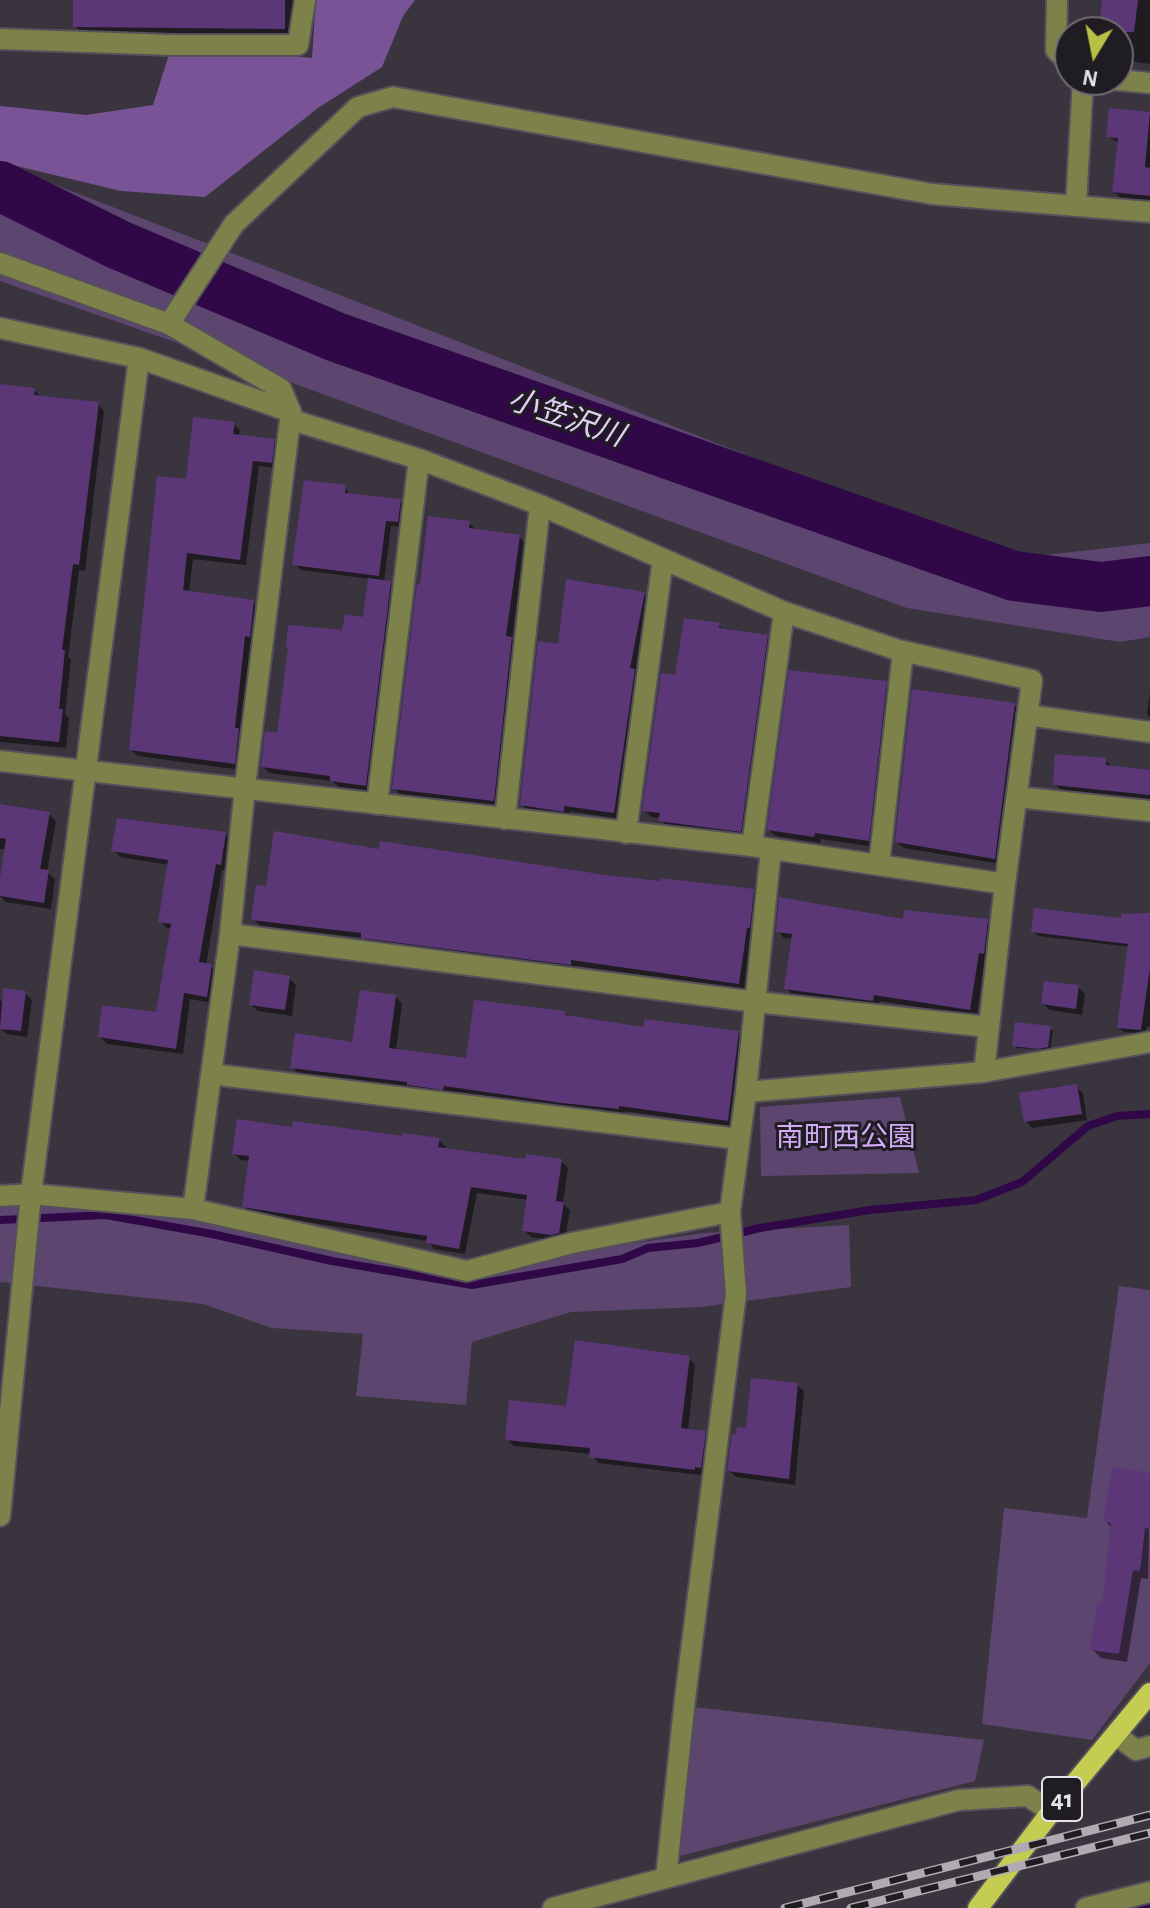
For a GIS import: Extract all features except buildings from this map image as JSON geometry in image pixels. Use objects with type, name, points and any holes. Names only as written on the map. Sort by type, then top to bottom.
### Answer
[{"type":"main road","name":"41","points":[[978,1908],[1051,1812],[1150,1693]]},
{"type":"street","points":[[0,39],[172,45],[298,45],[305,0]]},
{"type":"street","points":[[1076,205],[1082,96]]},
{"type":"street","points":[[169,324],[234,224],[358,107],[393,97],[932,194],[1150,212]]},
{"type":"street","points":[[0,263],[169,324],[281,389],[291,416],[230,934],[193,1209]]},
{"type":"street","points":[[0,328],[139,358],[540,505],[784,612],[903,652],[1032,680],[984,1072]]},
{"type":"street","points":[[0,1516],[31,1194],[139,358]]},
{"type":"street","points":[[377,804],[419,459]]},
{"type":"street","points":[[505,819],[540,505]]},
{"type":"street","points":[[626,833],[663,559]]},
{"type":"street","points":[[666,1878],[685,1699],[736,1294],[730,1212],[756,1002],[762,848],[784,612]]},
{"type":"street","points":[[879,865],[903,652]]},
{"type":"street","points":[[1027,715],[1150,732]]},
{"type":"street","points":[[0,761],[762,848],[1005,884]]},
{"type":"street","points":[[1017,797],[1150,811]]},
{"type":"street","points":[[230,934],[756,1002],[989,1027]]},
{"type":"street","points":[[746,1092],[984,1072],[1150,1042]]},
{"type":"street","points":[[211,1074],[739,1139]]},
{"type":"street","points":[[0,1196],[31,1194],[193,1209],[467,1271],[572,1243],[730,1212]]},
{"type":"street","points":[[1116,1735],[1136,1750],[1150,1746]]},
{"type":"street","points":[[553,1908],[959,1800],[1028,1796],[1051,1812]]},
{"type":"street","points":[[1086,1908],[1150,1892]]},
{"type":"green space","points":[[0,167],[30,175],[340,295],[1011,559],[1150,543],[1150,637],[1120,642],[907,608],[298,385],[0,281]]},
{"type":"green space","name":"南町西公園","points":[[900,1097],[919,1173],[761,1176],[760,1107]]},
{"type":"green space","points":[[0,1196],[182,1208],[467,1271],[494,1264],[703,1233],[849,1225],[851,1287],[701,1307],[571,1312],[472,1342],[466,1405],[356,1396],[363,1334],[272,1328],[203,1304],[0,1282]]},
{"type":"green space","points":[[1119,1286],[1150,1290],[1150,1663],[1092,1740],[982,1724],[1004,1508],[1087,1518]]},
{"type":"green space","points":[[685,1706],[984,1740],[975,1781],[668,1859]]},
{"type":"shaded area","points":[[316,0],[415,0],[403,16],[382,67],[318,108],[205,197],[121,191],[0,162],[0,106],[86,115],[153,105],[172,45],[312,58]]},
{"type":"waterway","name":"小笠沢川","points":[[0,186],[119,245],[336,337],[1014,576],[1101,587],[1150,581]]},
{"type":"waterway","points":[[0,1220],[106,1215],[212,1234],[332,1261],[472,1285],[622,1259],[648,1248],[698,1243],[760,1228],[870,1210],[976,1200],[1022,1182],[1088,1126],[1117,1116],[1150,1114]]},
{"type":"waterway","points":[[1141,1908],[1150,1906]]},
{"type":"railway","points":[[785,1908],[1150,1815]]},
{"type":"railway","points":[[851,1908],[1150,1833]]}]
